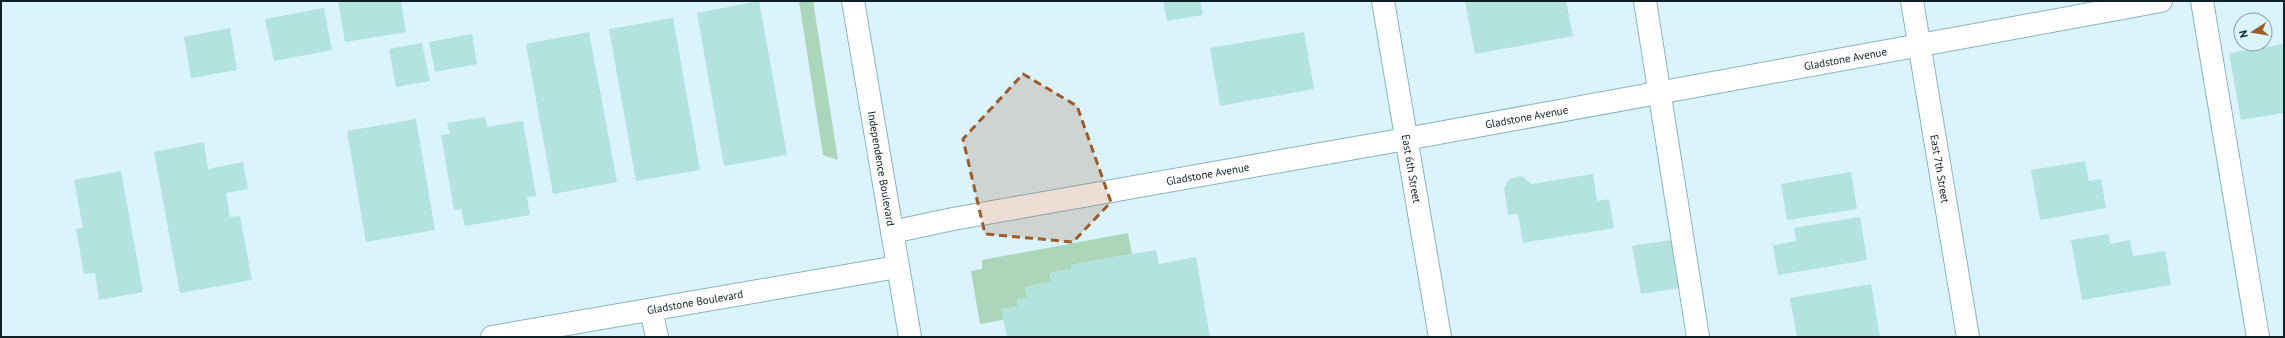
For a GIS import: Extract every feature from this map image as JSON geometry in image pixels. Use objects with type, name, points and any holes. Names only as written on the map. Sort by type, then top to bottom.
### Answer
[{"type":"street","name":"Independence Boulevard","points":[[853,1],[910,337]]},
{"type":"street","name":"East 6th Street","points":[[1383,1],[1440,337]]},
{"type":"street","points":[[1645,1],[1698,337]]},
{"type":"street","name":"East 7th Street","points":[[1912,1],[1968,337]]},
{"type":"street","name":"Gladstone Avenue","points":[[892,232],[961,218],[1406,139],[2161,1]]},
{"type":"street","points":[[2202,1],[2258,337]]},
{"type":"street","name":"Gladstone Boulevard","points":[[492,337],[897,267]]},
{"type":"street","points":[[651,310],[657,337]]},
{"type":"highlighted area","points":[[1023,74],[1077,106],[1111,202],[1073,242],[985,234],[963,139]]},
{"type":"green space","points":[[799,1],[813,1],[838,160],[823,155]]},
{"type":"green space","points":[[1128,233],[1132,254],[1071,265],[1072,269],[1050,273],[1051,282],[1025,287],[1027,298],[1017,300],[1018,306],[1003,320],[980,324],[971,271],[982,269],[982,260]]},
{"type":"building","points":[[338,1],[401,1],[406,32],[345,42]]},
{"type":"building","points":[[759,1],[787,155],[724,166],[697,13]]},
{"type":"building","points":[[1163,1],[1200,1],[1203,15],[1167,21]]},
{"type":"building","points":[[1465,1],[1566,1],[1573,36],[1475,54]]},
{"type":"building","points":[[324,8],[332,50],[274,61],[265,19]]},
{"type":"building","points":[[673,18],[700,170],[636,181],[609,29]]},
{"type":"building","points":[[230,28],[237,70],[191,78],[184,37]]},
{"type":"building","points":[[589,32],[617,182],[553,194],[526,44]]},
{"type":"building","points":[[1304,32],[1314,89],[1220,106],[1210,48]]},
{"type":"building","points":[[472,34],[477,64],[435,72],[429,42]]},
{"type":"building","points":[[422,43],[430,81],[396,87],[389,49]]},
{"type":"building","points":[[2284,44],[2284,113],[2241,120],[2229,53],[2273,52],[2273,46]]},
{"type":"building","points":[[485,117],[487,127],[523,121],[536,196],[527,197],[530,215],[465,226],[461,209],[454,210],[441,135],[450,134],[447,123]]},
{"type":"building","points":[[416,119],[435,230],[366,242],[347,131]]},
{"type":"building","points":[[204,142],[208,169],[243,162],[248,189],[226,193],[230,217],[240,216],[252,280],[180,293],[154,152]]},
{"type":"building","points":[[2085,161],[2089,181],[2101,179],[2106,208],[2040,220],[2031,170]]},
{"type":"building","points":[[121,171],[143,292],[99,300],[95,273],[84,274],[76,229],[83,228],[74,180]]},
{"type":"building","points":[[1851,172],[1857,209],[1787,220],[1781,184]]},
{"type":"building","points":[[1593,174],[1597,201],[1609,199],[1614,228],[1523,243],[1518,214],[1508,215],[1504,188],[1509,179],[1522,176],[1531,184]]},
{"type":"building","points":[[1860,217],[1867,260],[1778,275],[1773,245],[1796,241],[1794,228]]},
{"type":"building","points":[[2109,234],[2110,244],[2130,240],[2133,256],[2165,251],[2171,285],[2082,300],[2071,240]]},
{"type":"building","points":[[1671,240],[1679,288],[1641,294],[1632,246]]},
{"type":"building","points":[[1156,250],[1159,264],[1196,257],[1210,337],[1007,337],[1001,309],[1018,306],[1017,300],[1027,298],[1025,287],[1051,282],[1050,273],[1072,269],[1071,265]]},
{"type":"building","points":[[1871,284],[1880,337],[1797,337],[1790,298]]}]
